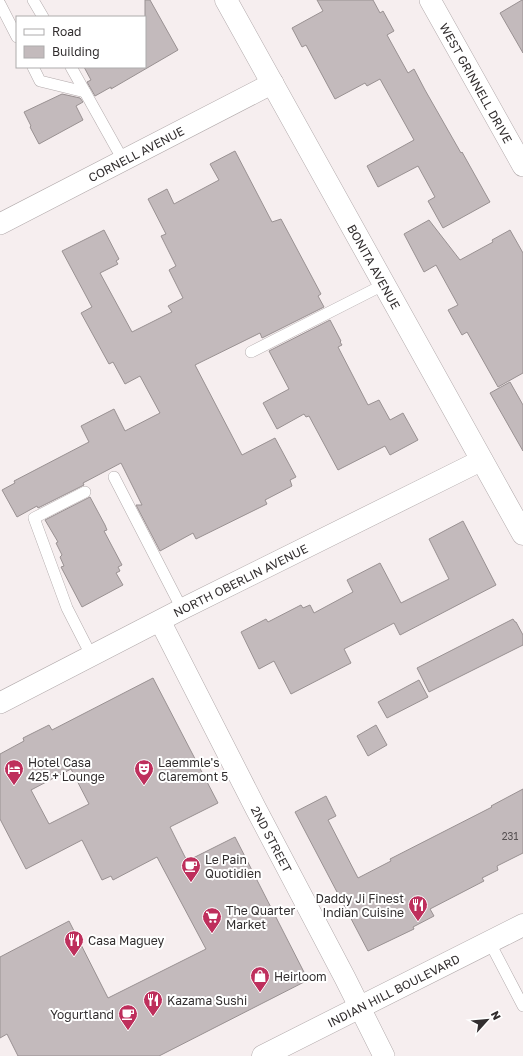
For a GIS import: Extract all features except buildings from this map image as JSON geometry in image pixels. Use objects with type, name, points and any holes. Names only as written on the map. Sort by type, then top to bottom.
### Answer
[{"type":"main road","name":"BONITA AVENUE","points":[[226,0],[523,534]]},
{"type":"main road","name":"INDIAN HILL BOULEVARD","points":[[263,1056],[523,924]]},
{"type":"street","name":"WEST GRINNELL DRIVE","points":[[430,0],[523,166]]},
{"type":"street","name":"CORNELL AVENUE","points":[[2,219],[123,160],[273,83]]},
{"type":"street","name":"NORTH OBERLIN AVENUE","points":[[0,703],[182,609],[482,460]]},
{"type":"street","name":"2ND STREET","points":[[160,621],[384,1056]]},
{"type":"lane","points":[[33,0],[42,16]]},
{"type":"lane","points":[[0,4],[16,35]]},
{"type":"lane","points":[[33,68],[40,82],[85,92]]},
{"type":"lane","points":[[72,68],[123,160]]},
{"type":"lane","points":[[251,352],[385,284]]},
{"type":"lane","points":[[114,477],[182,609]]},
{"type":"lane","points":[[85,492],[34,518],[66,608],[92,655]]},
{"type":"lane","points":[[489,941],[523,1006]]},
{"type":"place","name":"Hotel Casa 425 + Lounge","points":[[14,786]]},
{"type":"place","name":"Laemmle's Claremont 5","points":[[144,786]]},
{"type":"place","name":"Le Pain Quotidien","points":[[191,883]]},
{"type":"place","name":"Daddy Ji Finest Indian Cuisine","points":[[418,922]]},
{"type":"place","name":"The Quarter Market","points":[[212,934]]},
{"type":"place","name":"Casa Maguey","points":[[74,957]]},
{"type":"place","name":"Heirloom","points":[[260,993]]},
{"type":"place","name":"Kazama Sushi","points":[[153,1017]]},
{"type":"place","name":"Yogurtland","points":[[128,1031]]}]
